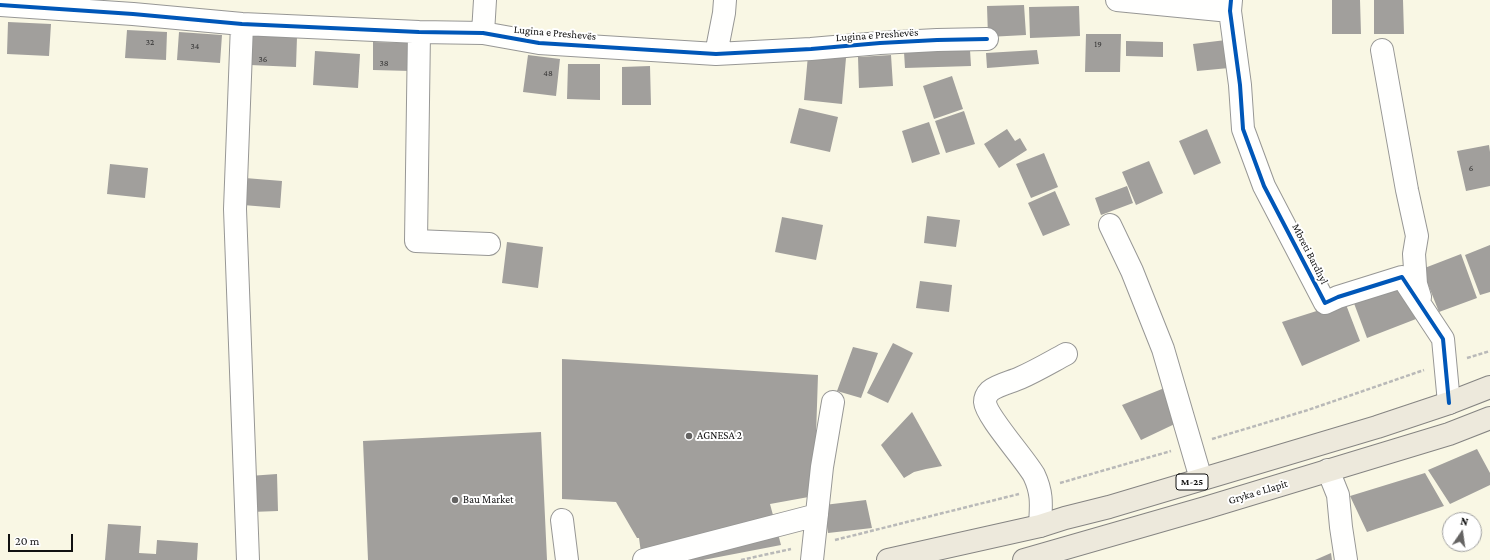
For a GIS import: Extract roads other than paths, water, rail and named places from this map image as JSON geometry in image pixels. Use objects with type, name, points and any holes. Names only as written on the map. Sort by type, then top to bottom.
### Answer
[{"type":"main road","name":"M-25","points":[[888,560],[1040,526],[1064,518],[1109,507],[1377,427],[1449,403],[1490,387]]},
{"type":"main road","name":"Gryka e Llapit","points":[[1024,560],[1205,508],[1449,434],[1490,418]]},
{"type":"street","points":[[483,33],[485,0]]},
{"type":"street","points":[[716,54],[725,0]]},
{"type":"street","name":"Mbreti Bardhyl","points":[[1117,0],[1231,6],[1240,85],[1243,129],[1264,186],[1325,304],[1338,297],[1402,276],[1443,339],[1449,403]]},
{"type":"street","name":"Lugina e Preshevës","points":[[0,5],[26,3],[242,24],[419,32],[483,33],[539,43],[716,54],[811,49],[880,43],[987,39]]},
{"type":"street","points":[[242,24],[235,208],[248,560]]},
{"type":"street","points":[[419,32],[416,242],[489,244]]},
{"type":"street","name":"Mbreti Bardhyl","points":[[1382,50],[1407,190],[1417,236],[1414,254],[1416,284],[1425,312]]},
{"type":"street","points":[[1110,225],[1132,271],[1163,349],[1201,479]]},
{"type":"street","points":[[1040,526],[1041,495],[1034,476],[1022,456],[987,409],[985,402],[987,395],[991,390],[1022,378],[1066,354]]},
{"type":"street","points":[[813,552],[822,467],[833,402]]},
{"type":"street","points":[[1328,470],[1338,495],[1340,527],[1346,560]]},
{"type":"street","points":[[644,560],[817,515]]},
{"type":"street","points":[[562,520],[567,560]]},
{"type":"place","name":"AGNESA 2","points":[[689,436]]},
{"type":"place","name":"Bau Market","points":[[455,500]]}]
